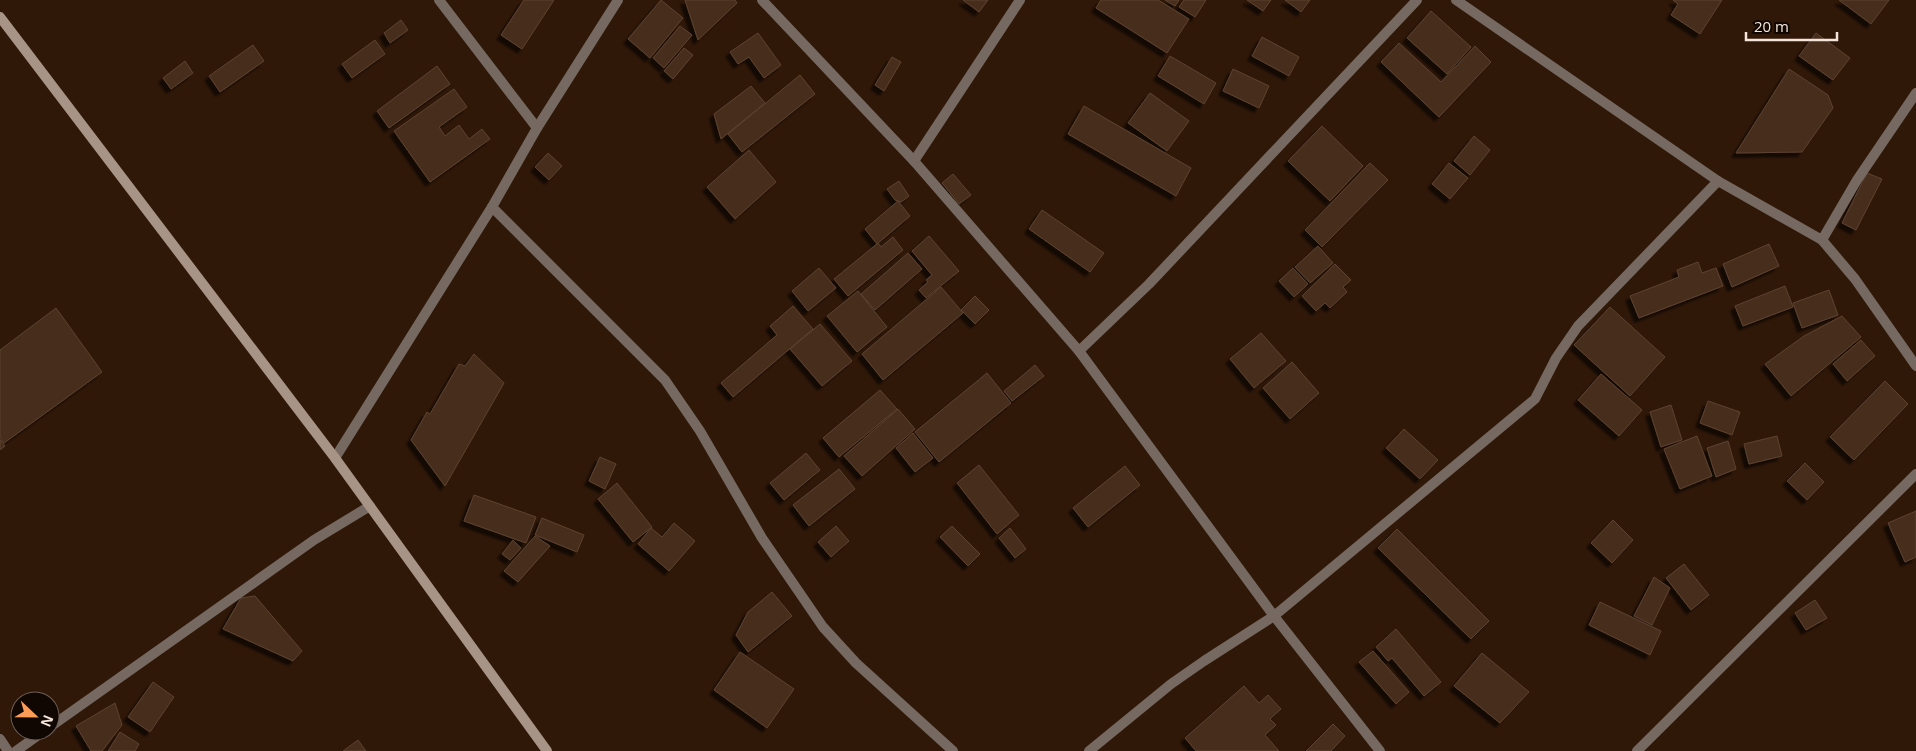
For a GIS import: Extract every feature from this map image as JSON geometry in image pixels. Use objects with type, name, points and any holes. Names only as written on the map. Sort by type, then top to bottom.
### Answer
[{"type":"street","points":[[438,0],[537,128]]},
{"type":"street","points":[[335,458],[492,207],[537,128],[618,0]]},
{"type":"street","points":[[762,0],[914,161],[1078,352],[1274,616],[1380,751]]},
{"type":"street","points":[[914,161],[1020,0]]},
{"type":"street","points":[[1078,352],[1149,284],[1417,0]]},
{"type":"street","points":[[1456,0],[1718,181],[1822,240],[1855,279],[1916,366]]},
{"type":"street","points":[[0,18],[335,458],[547,751]]},
{"type":"street","points":[[1822,240],[1857,180],[1916,93]]},
{"type":"street","points":[[1089,751],[1171,684],[1274,616],[1535,399],[1556,358],[1578,326],[1718,181]]},
{"type":"street","points":[[492,207],[665,380],[700,431],[762,538],[823,627],[856,663],[954,751]]},
{"type":"street","points":[[1637,751],[1916,474]]},
{"type":"street","points":[[60,720],[314,540],[370,506]]},
{"type":"street","points":[[0,739],[8,751]]},
{"type":"street","points":[[16,751],[30,741]]},
{"type":"building","points":[[524,0],[554,0],[522,49],[501,35]]},
{"type":"building","points":[[661,0],[683,18],[650,58],[628,39]]},
{"type":"building","points":[[685,0],[735,0],[737,3],[698,40]]},
{"type":"building","points":[[963,0],[988,0],[979,12]]},
{"type":"building","points":[[1101,0],[1158,0],[1189,19],[1167,53],[1096,8]]},
{"type":"building","points":[[1165,0],[1179,0],[1175,6]]},
{"type":"building","points":[[1184,0],[1206,0],[1195,17],[1179,7]]},
{"type":"building","points":[[1247,0],[1271,0],[1263,11]]},
{"type":"building","points":[[1285,0],[1310,0],[1301,12]]},
{"type":"building","points":[[1673,0],[1722,0],[1700,34],[1671,15],[1678,4]]},
{"type":"building","points":[[1839,0],[1889,0],[1871,24]]},
{"type":"building","points":[[1431,11],[1471,47],[1447,74],[1407,38]]},
{"type":"building","points":[[401,20],[408,30],[390,43],[384,33]]},
{"type":"building","points":[[680,26],[692,35],[664,68],[653,58]]},
{"type":"building","points":[[758,33],[781,65],[764,78],[749,57],[738,64],[730,52]]},
{"type":"building","points":[[1816,33],[1850,58],[1833,80],[1799,56]]},
{"type":"building","points":[[1262,37],[1299,57],[1289,76],[1252,56]]},
{"type":"building","points":[[375,40],[385,54],[352,78],[342,64]]},
{"type":"building","points":[[1399,43],[1441,82],[1475,46],[1491,62],[1439,117],[1381,62]]},
{"type":"building","points":[[253,45],[264,61],[220,92],[209,76]]},
{"type":"building","points":[[684,48],[693,55],[673,79],[664,71]]},
{"type":"building","points":[[1170,56],[1216,83],[1204,104],[1158,76]]},
{"type":"building","points":[[892,57],[901,62],[884,91],[875,85]]},
{"type":"building","points":[[185,61],[193,73],[171,89],[163,78]]},
{"type":"building","points":[[437,66],[450,84],[389,128],[377,111]]},
{"type":"building","points":[[1233,69],[1269,86],[1259,108],[1223,91]]},
{"type":"building","points":[[1789,69],[1828,95],[1833,108],[1802,152],[1736,153]]},
{"type":"building","points":[[800,75],[815,94],[742,152],[728,134]]},
{"type":"building","points":[[751,86],[765,103],[721,139],[714,114]]},
{"type":"building","points":[[454,89],[467,107],[439,127],[445,136],[459,125],[469,139],[482,129],[490,139],[430,182],[394,131]]},
{"type":"building","points":[[1150,93],[1189,121],[1167,151],[1128,123]]},
{"type":"building","points":[[1084,106],[1191,168],[1176,196],[1068,134]]},
{"type":"building","points":[[1322,126],[1363,166],[1330,201],[1288,161]]},
{"type":"building","points":[[1474,136],[1490,150],[1470,175],[1454,161]]},
{"type":"building","points":[[749,150],[776,182],[735,219],[707,187]]},
{"type":"building","points":[[548,153],[562,166],[549,180],[535,167]]},
{"type":"building","points":[[1370,163],[1388,180],[1322,247],[1305,230]]},
{"type":"building","points":[[1449,163],[1468,178],[1450,199],[1432,184]]},
{"type":"building","points":[[1867,173],[1882,179],[1856,230],[1842,223]]},
{"type":"building","points":[[953,174],[971,195],[959,204],[942,183]]},
{"type":"building","points":[[899,181],[909,196],[901,202],[895,200],[887,189]]},
{"type":"building","points":[[898,201],[910,216],[877,244],[865,229]]},
{"type":"building","points":[[1042,210],[1104,253],[1090,272],[1029,229]]},
{"type":"building","points":[[929,236],[959,271],[926,298],[919,290],[928,282],[926,280],[932,275],[912,251]]},
{"type":"building","points":[[893,237],[903,250],[848,296],[834,279],[878,243],[881,247]]},
{"type":"building","points":[[1769,244],[1779,266],[1732,287],[1723,264]]},
{"type":"building","points":[[1318,246],[1333,263],[1310,283],[1295,267]]},
{"type":"building","points":[[908,253],[922,269],[875,310],[861,294]]},
{"type":"building","points":[[1698,262],[1702,273],[1716,268],[1723,286],[1639,318],[1630,296],[1679,277],[1677,270]]},
{"type":"building","points":[[1335,264],[1351,280],[1343,287],[1347,292],[1330,308],[1325,303],[1316,311],[1302,296]]},
{"type":"building","points":[[819,268],[836,288],[808,311],[792,291]]},
{"type":"building","points":[[1293,268],[1308,284],[1294,297],[1279,281]]},
{"type":"building","points":[[1785,286],[1793,307],[1743,326],[1735,306]]},
{"type":"building","points":[[941,287],[963,313],[883,380],[862,354]]},
{"type":"building","points":[[1829,290],[1838,315],[1802,328],[1793,303]]},
{"type":"building","points":[[858,291],[887,327],[857,352],[827,316]]},
{"type":"building","points":[[975,296],[989,310],[975,324],[961,310]]},
{"type":"building","points":[[793,306],[813,329],[733,397],[721,383],[777,335],[770,326]]},
{"type":"building","points":[[1610,307],[1665,357],[1630,396],[1574,345]]},
{"type":"building","points":[[56,308],[102,372],[4,443],[0,438],[0,350]]},
{"type":"building","points":[[1842,316],[1861,337],[1791,396],[1765,364],[1804,336]]},
{"type":"building","points":[[820,324],[852,361],[822,386],[790,349]]},
{"type":"building","points":[[1261,333],[1286,361],[1254,388],[1230,359]]},
{"type":"building","points":[[1861,340],[1875,356],[1847,381],[1833,364]]},
{"type":"building","points":[[474,354],[504,383],[445,486],[411,440],[427,412],[430,414],[459,364],[465,366]]},
{"type":"building","points":[[1292,362],[1319,393],[1290,419],[1263,388]]},
{"type":"building","points":[[1035,365],[1044,376],[1012,401],[1004,391]]},
{"type":"building","points":[[987,373],[1011,403],[939,462],[915,432]]},
{"type":"building","points":[[1601,374],[1642,410],[1619,436],[1578,400]]},
{"type":"building","points":[[1885,381],[1908,404],[1854,460],[1830,437]]},
{"type":"building","points":[[880,390],[897,409],[839,457],[823,438]]},
{"type":"building","points":[[1708,401],[1740,412],[1732,435],[1700,423]]},
{"type":"building","points":[[1671,405],[1682,440],[1661,447],[1650,412]]},
{"type":"building","points":[[898,409],[915,429],[862,476],[844,456]]},
{"type":"building","points":[[1404,429],[1438,460],[1420,479],[1386,448]]},
{"type":"building","points":[[913,433],[933,458],[915,472],[896,448]]},
{"type":"building","points":[[1697,436],[1712,476],[1680,489],[1664,449]]},
{"type":"building","points":[[1777,436],[1782,456],[1749,464],[1744,444]]},
{"type":"building","points":[[0,440],[5,446],[0,450]]},
{"type":"building","points":[[1728,441],[1736,469],[1716,477],[1707,448]]},
{"type":"building","points":[[806,453],[820,470],[784,500],[770,483]]},
{"type":"building","points":[[600,457],[616,464],[605,489],[589,481]]},
{"type":"building","points":[[1805,463],[1824,482],[1807,500],[1787,481]]},
{"type":"building","points":[[979,465],[1019,515],[997,534],[957,483]]},
{"type":"building","points":[[1125,466],[1140,485],[1088,527],[1073,508]]},
{"type":"building","points":[[839,469],[855,489],[809,526],[793,505]]},
{"type":"building","points":[[617,483],[652,527],[633,542],[598,499]]},
{"type":"building","points":[[474,495],[536,517],[526,543],[464,521]]},
{"type":"building","points":[[1916,511],[1916,557],[1905,562],[1888,523]]},
{"type":"building","points":[[542,518],[584,535],[577,552],[535,535]]},
{"type":"building","points":[[1613,520],[1633,540],[1612,563],[1591,543]]},
{"type":"building","points":[[674,523],[695,541],[669,571],[638,544],[651,528],[662,537]]},
{"type":"building","points":[[836,526],[849,541],[831,557],[818,542]]},
{"type":"building","points":[[952,526],[980,554],[968,566],[940,537]]},
{"type":"building","points":[[1010,528],[1026,549],[1015,558],[999,538]]},
{"type":"building","points":[[1397,529],[1489,621],[1471,639],[1378,548]]},
{"type":"building","points":[[535,536],[550,546],[518,582],[504,571]]},
{"type":"building","points":[[513,540],[521,548],[510,560],[502,554]]},
{"type":"building","points":[[1684,564],[1709,595],[1691,610],[1666,578]]},
{"type":"building","points":[[1654,577],[1670,588],[1652,625],[1634,616]]},
{"type":"building","points":[[772,592],[792,616],[748,652],[736,635],[748,612]]},
{"type":"building","points":[[255,596],[302,651],[293,661],[223,629],[241,598]]},
{"type":"building","points":[[1815,600],[1827,618],[1806,630],[1795,613]]},
{"type":"building","points":[[1600,602],[1661,631],[1650,655],[1589,625]]},
{"type":"building","points":[[1396,629],[1441,682],[1424,696],[1392,658],[1388,661],[1376,647]]},
{"type":"building","points":[[1373,651],[1409,692],[1396,704],[1359,662]]},
{"type":"building","points":[[740,652],[794,689],[767,728],[714,690]]},
{"type":"building","points":[[1482,653],[1529,692],[1500,723],[1454,686]]},
{"type":"building","points":[[153,682],[174,697],[150,732],[128,717]]},
{"type":"building","points":[[1244,686],[1259,703],[1268,695],[1281,709],[1270,719],[1276,725],[1265,735],[1279,751],[1196,751],[1185,738]]},
{"type":"building","points":[[115,703],[122,725],[102,751],[91,751],[76,726]]},
{"type":"building","points":[[1333,724],[1345,736],[1331,751],[1306,751]]},
{"type":"building","points":[[120,732],[139,744],[135,751],[108,751]]},
{"type":"building","points":[[358,740],[366,751],[343,751]]}]
